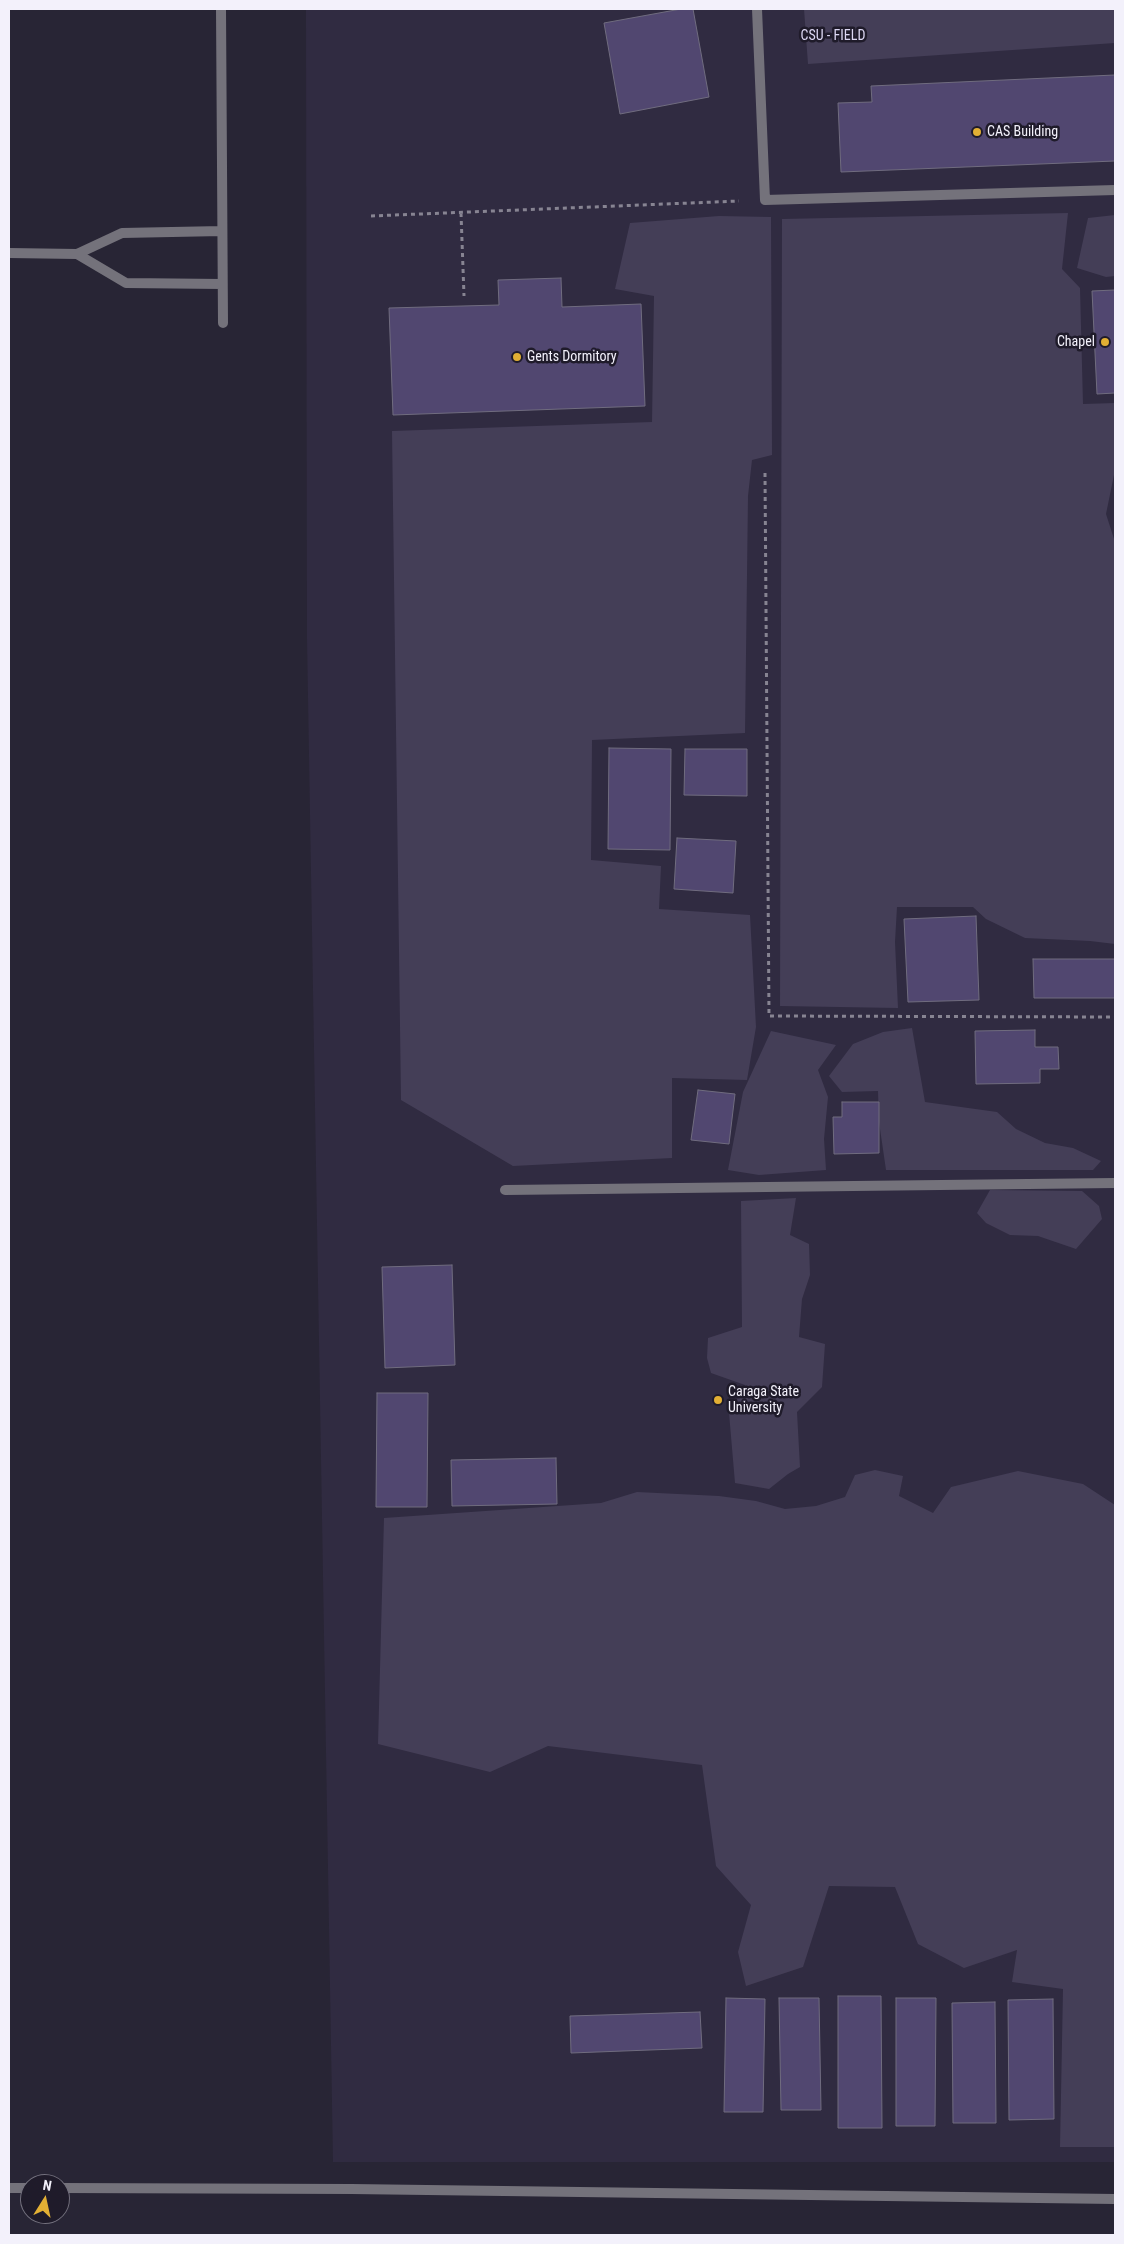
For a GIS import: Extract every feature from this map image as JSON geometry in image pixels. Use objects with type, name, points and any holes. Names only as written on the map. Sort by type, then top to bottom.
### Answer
[{"type":"street","points":[[221,9],[223,323]]},
{"type":"street","points":[[757,9],[765,200],[1115,190]]},
{"type":"street","points":[[9,253],[78,254],[122,233],[222,231]]},
{"type":"street","points":[[78,254],[126,283],[222,284]]},
{"type":"street","points":[[505,1190],[1115,1182]]},
{"type":"street","points":[[70,2188],[352,2189],[1115,2199]]},
{"type":"path","points":[[371,216],[765,200]]},
{"type":"path","points":[[462,213],[464,296]]},
{"type":"path","points":[[765,473],[769,1016],[1115,1017]]},
{"type":"shaded area","name":"Caraga State University","points":[[306,9],[1115,9],[1115,2162],[333,2162],[307,638]]},
{"type":"green space","name":"CSU - FIELD","points":[[804,9],[1115,9],[1115,43],[808,64]]},
{"type":"green space","points":[[1068,213],[1062,269],[1080,288],[1083,404],[1115,403],[1115,470],[1106,514],[1115,542],[1115,944],[1025,938],[986,919],[973,907],[897,907],[895,942],[898,1008],[780,1006],[782,219]]},
{"type":"green space","points":[[1115,215],[1115,276],[1106,277],[1077,268],[1088,218]]},
{"type":"green space","points":[[719,216],[771,217],[772,455],[752,460],[748,496],[745,733],[592,740],[591,860],[661,866],[659,909],[750,915],[756,1027],[747,1080],[672,1078],[672,1158],[513,1166],[401,1100],[392,431],[652,422],[654,296],[615,289],[630,223]]},
{"type":"green space","points":[[912,1028],[925,1102],[997,1112],[1016,1129],[1045,1143],[1073,1148],[1101,1161],[1093,1170],[886,1170],[879,1122],[878,1091],[842,1092],[829,1076],[853,1044],[883,1032]]},
{"type":"green space","points":[[771,1031],[836,1045],[818,1070],[828,1097],[824,1139],[826,1170],[759,1175],[728,1170],[743,1092]]},
{"type":"green space","points":[[990,1190],[1082,1191],[1099,1206],[1102,1219],[1076,1249],[1038,1236],[1010,1235],[986,1223],[977,1213]]},
{"type":"green space","points":[[796,1198],[790,1235],[809,1244],[810,1275],[802,1299],[799,1337],[825,1344],[822,1387],[797,1412],[800,1467],[769,1489],[735,1483],[729,1413],[745,1385],[711,1373],[707,1358],[708,1338],[742,1327],[741,1201]]},
{"type":"green space","points":[[875,1470],[903,1476],[899,1496],[933,1513],[951,1487],[1018,1471],[1083,1484],[1115,1505],[1115,2147],[1060,2147],[1063,1989],[1012,1982],[1017,1950],[964,1968],[918,1944],[895,1887],[829,1886],[803,1967],[746,1986],[738,1952],[751,1905],[716,1866],[702,1765],[548,1746],[490,1772],[378,1744],[384,1518],[601,1503],[637,1492],[719,1496],[756,1501],[785,1509],[816,1506],[845,1497],[855,1475]]},
{"type":"building","points":[[681,9],[693,9],[709,97],[620,114],[604,23]]},
{"type":"building","name":"CAS Building","points":[[1115,75],[1115,161],[841,172],[838,103],[872,102],[871,86]]},
{"type":"building","name":"Gents Dormitory","points":[[561,278],[562,307],[641,304],[645,406],[393,415],[389,308],[499,305],[498,280]]},
{"type":"building","name":"Chapel","points":[[1115,290],[1115,393],[1097,394],[1092,291]]},
{"type":"building","points":[[609,748],[671,749],[670,850],[608,849]]},
{"type":"building","points":[[685,749],[747,749],[747,796],[684,795]]},
{"type":"building","points":[[677,838],[736,841],[733,893],[674,889]]},
{"type":"building","points":[[976,916],[979,1000],[908,1002],[904,919]]},
{"type":"building","points":[[1033,959],[1115,959],[1115,998],[1034,998]]},
{"type":"building","points":[[1035,1030],[1035,1047],[1058,1047],[1059,1069],[1040,1069],[1040,1083],[976,1084],[975,1031]]},
{"type":"building","points":[[698,1090],[735,1094],[729,1144],[691,1140]]},
{"type":"building","points":[[842,1102],[879,1102],[879,1153],[834,1154],[833,1117],[842,1117]]},
{"type":"building","points":[[452,1265],[455,1365],[385,1368],[382,1267]]},
{"type":"building","points":[[377,1393],[428,1393],[427,1507],[376,1507]]},
{"type":"building","points":[[556,1458],[557,1504],[452,1506],[451,1460]]},
{"type":"building","points":[[838,1996],[881,1996],[882,2128],[838,2128]]},
{"type":"building","points":[[726,1998],[765,1999],[763,2112],[724,2112]]},
{"type":"building","points":[[779,1998],[819,1998],[821,2110],[781,2110]]},
{"type":"building","points":[[896,1998],[936,1998],[935,2126],[896,2126]]},
{"type":"building","points":[[1053,1999],[1054,2119],[1009,2120],[1008,2000]]},
{"type":"building","points":[[995,2002],[996,2123],[953,2123],[952,2003]]},
{"type":"building","points":[[700,2012],[702,2048],[571,2053],[570,2016]]},
{"type":"place","name":"CAS Building","points":[[977,132]]},
{"type":"place","name":"Chapel","points":[[1105,342]]},
{"type":"place","name":"Gents Dormitory","points":[[517,357]]},
{"type":"place","name":"Caraga State University","points":[[718,1400]]}]
